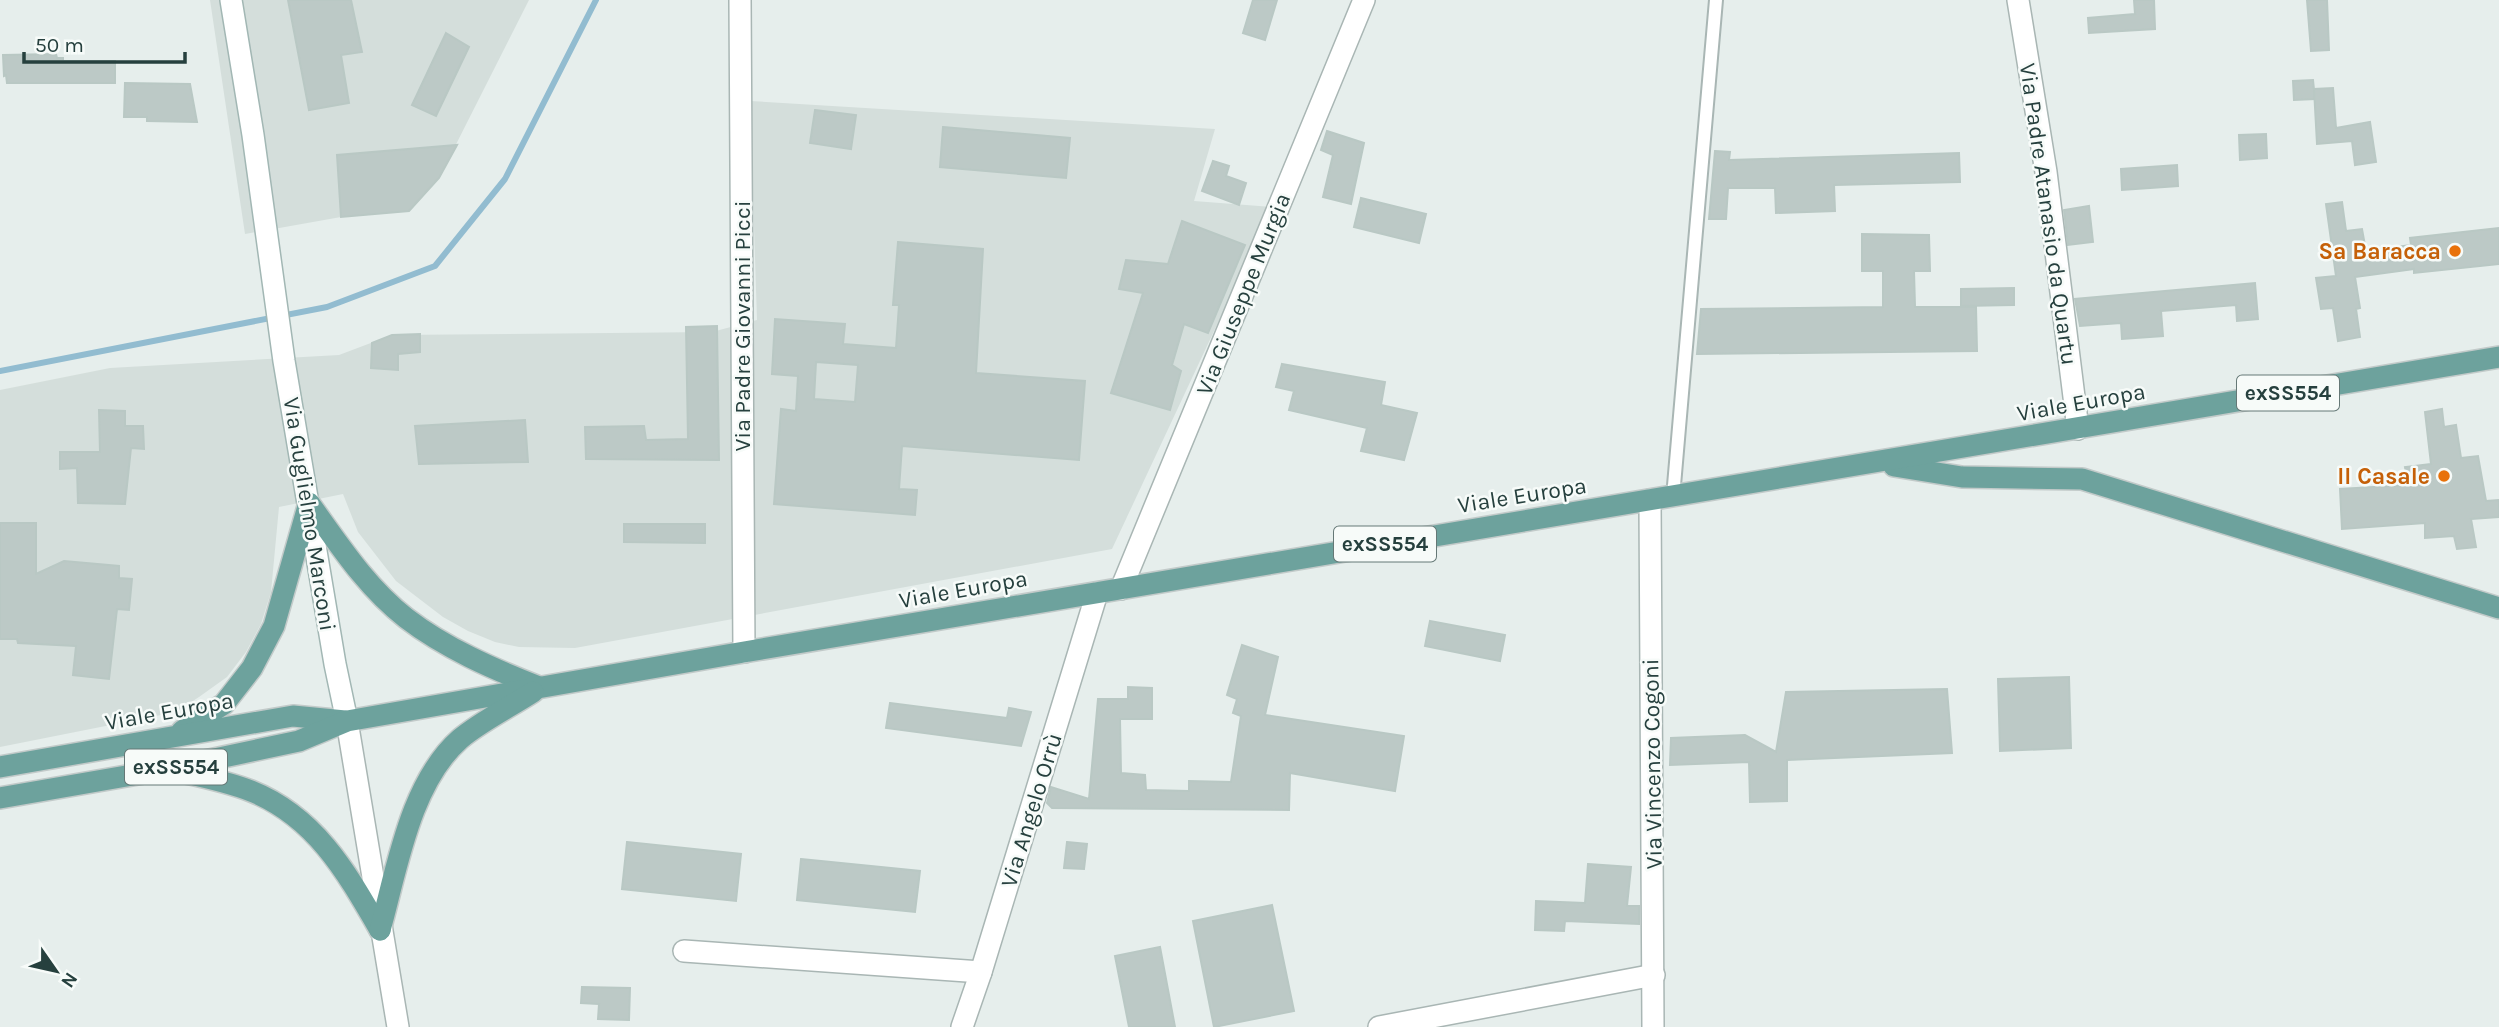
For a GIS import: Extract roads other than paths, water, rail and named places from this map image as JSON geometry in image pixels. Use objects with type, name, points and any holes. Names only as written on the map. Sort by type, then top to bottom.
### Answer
[{"type":"main road","name":"Viale Europa","points":[[0,798],[167,769],[299,741],[347,721],[2499,357]]},
{"type":"main road","points":[[1875,463],[1962,477],[2082,479],[2499,608]]},
{"type":"main road","points":[[309,503],[369,583],[406,618],[494,670],[541,687]]},
{"type":"main road","points":[[173,737],[224,704],[253,668],[274,626],[309,503]]},
{"type":"main road","points":[[380,930],[405,840],[424,789],[439,762],[461,738],[541,687]]},
{"type":"main road","name":"Viale Europa","points":[[0,767],[293,716],[347,721]]},
{"type":"main road","points":[[167,769],[252,791],[285,809],[320,840],[343,867],[380,930]]},
{"type":"street","name":"Via Guglielmo Marconi","points":[[231,0],[253,135],[284,361],[398,1027]]},
{"type":"street","name":"Via Padre Giovanni Picci","points":[[740,0],[744,652]]},
{"type":"street","name":"Via Giuseppe Murgia","points":[[1121,589],[1364,0]]},
{"type":"street","name":"Via Padre Atanasio da Quartu","points":[[2018,0],[2046,172],[2078,429]]},
{"type":"street","name":"Via Vincenzo Cogoni","points":[[1650,500],[1653,1027]]},
{"type":"street","name":"Via Angelo Orrù","points":[[962,1027],[975,993],[1097,593]]},
{"type":"street","points":[[684,951],[981,972]]},
{"type":"street","points":[[1379,1027],[1654,975]]},
{"type":"street","points":[[975,993],[981,1027]]},
{"type":"lane","points":[[1673,497],[1716,0]]},
{"type":"waterway","points":[[0,371],[327,307],[435,266],[505,179],[596,0]]},
{"type":"place","name":"Sa Baracca","points":[[2455,251]]},
{"type":"place","name":"Il Casale","points":[[2444,476]]}]
